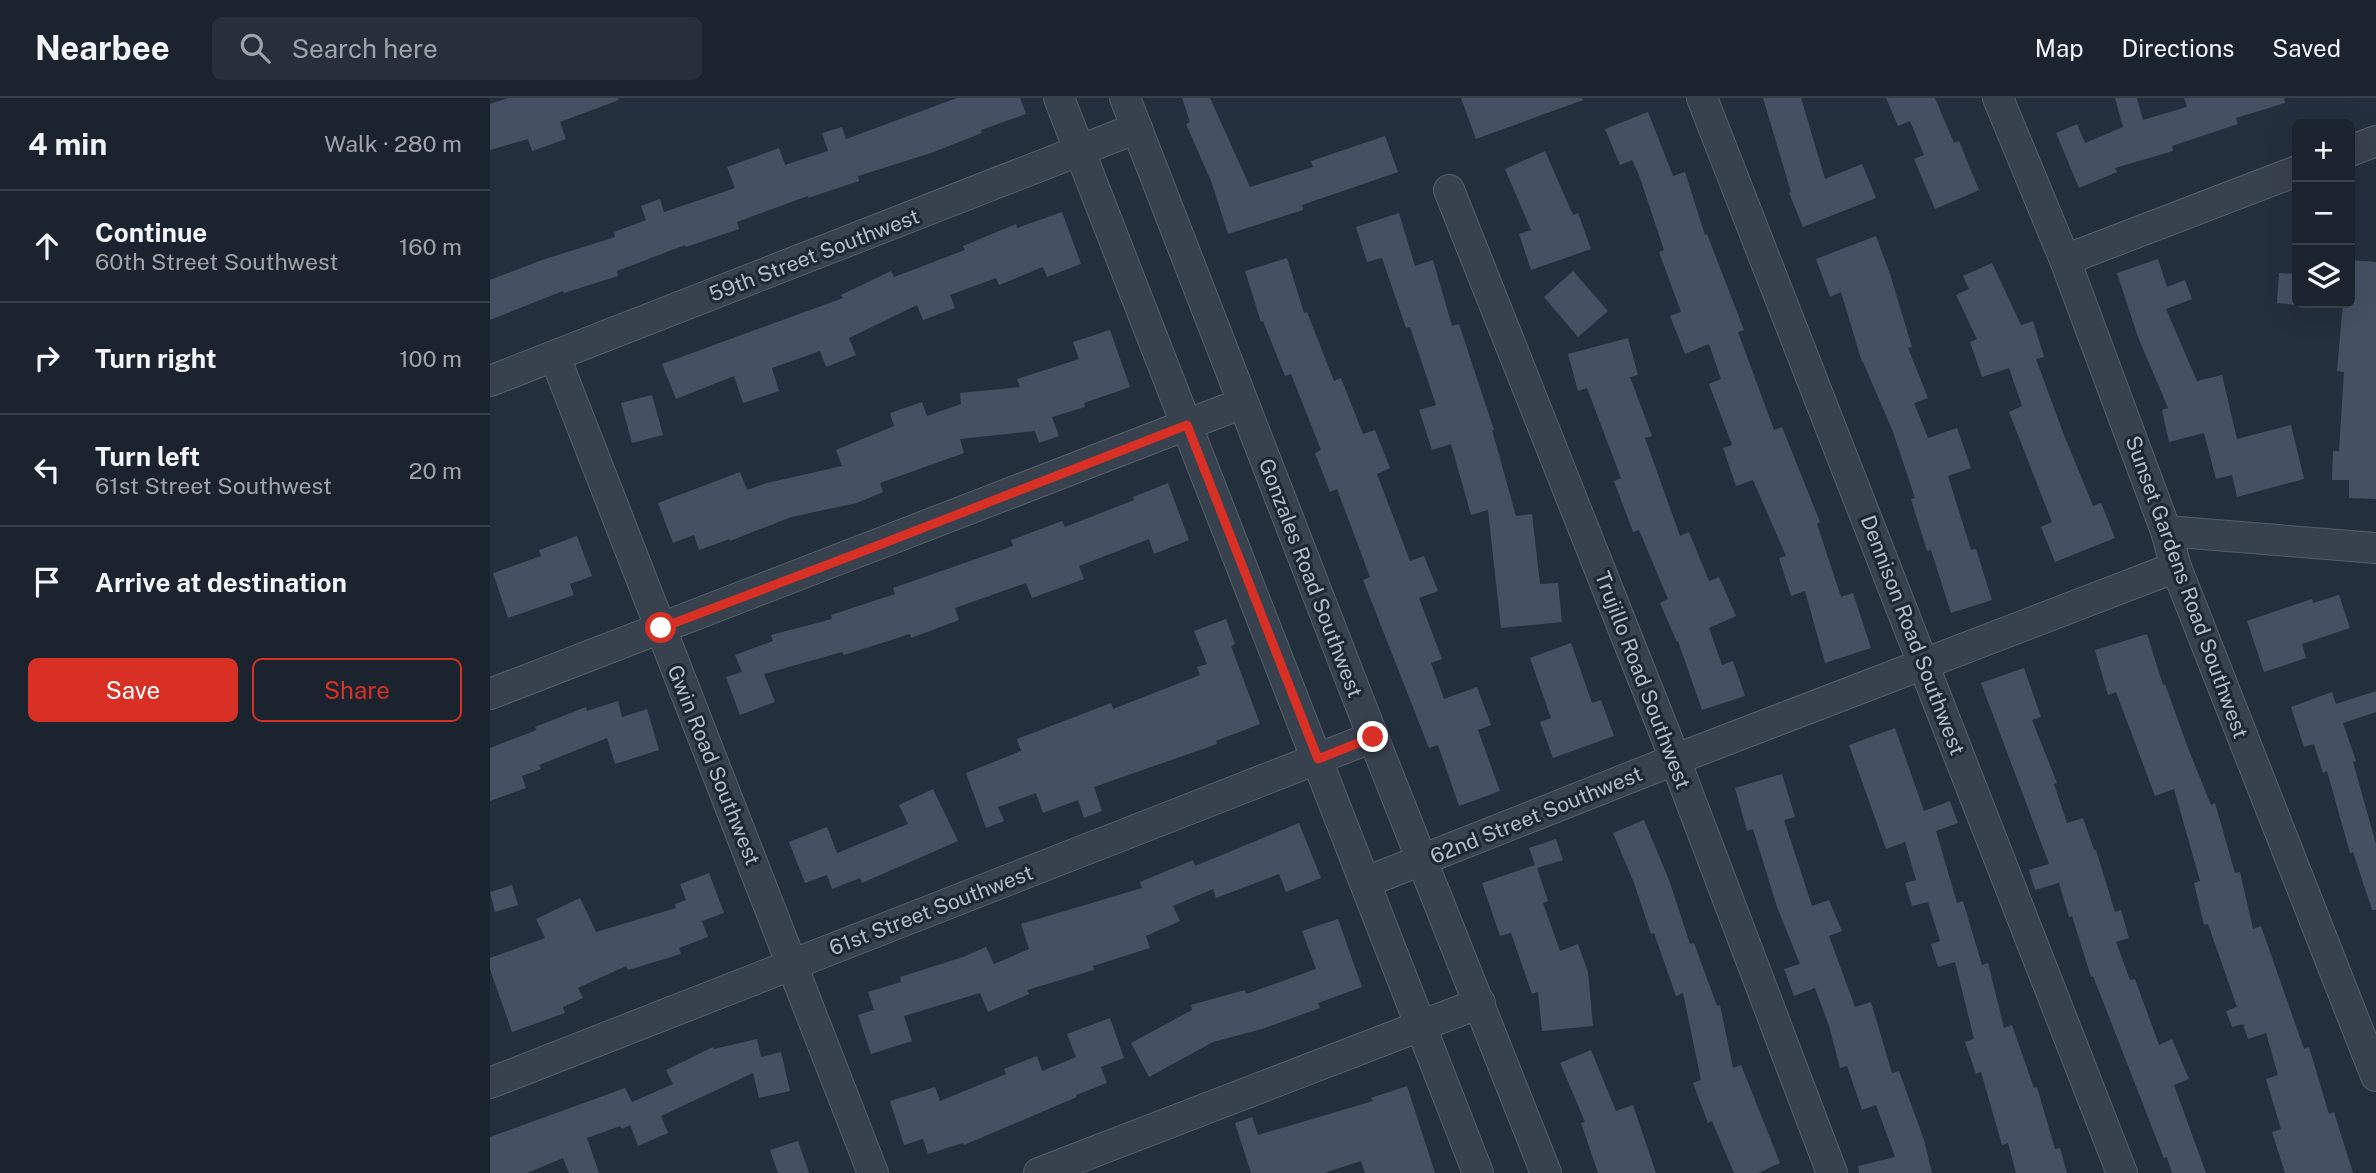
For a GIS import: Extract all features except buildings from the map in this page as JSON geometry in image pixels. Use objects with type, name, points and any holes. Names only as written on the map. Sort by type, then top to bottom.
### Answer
[{"type":"street","points":[[1059,98],[1478,1173]]},
{"type":"street","name":"Gonzales Road Southwest","points":[[1125,98],[1546,1173]]},
{"type":"street","name":"Dennison Road Southwest","points":[[1702,98],[2122,1173]]},
{"type":"street","name":"Sunset Gardens Road Southwest","points":[[1998,98],[2065,261],[2166,531],[2176,567],[2376,1076]]},
{"type":"street","name":"59th Street Southwest","points":[[490,381],[1137,128]]},
{"type":"street","points":[[2355,149],[2376,141]]},
{"type":"street","points":[[2065,261],[2292,173]]},
{"type":"street","name":"Trujillo Road Southwest","points":[[1449,190],[1674,760],[1832,1173]]},
{"type":"street","name":"Gwin Road Southwest","points":[[555,357],[873,1173]]},
{"type":"street","points":[[490,694],[1243,403]]},
{"type":"street","points":[[2166,531],[2376,548]]},
{"type":"street","name":"62nd Street Southwest","points":[[1366,882],[2176,567]]},
{"type":"street","name":"61st Street Southwest","points":[[490,1083],[1373,737]]},
{"type":"street","points":[[1039,1173],[1480,1003]]},
{"type":"route","points":[[661,628],[1187,425],[1318,759],[1373,737]]}]
